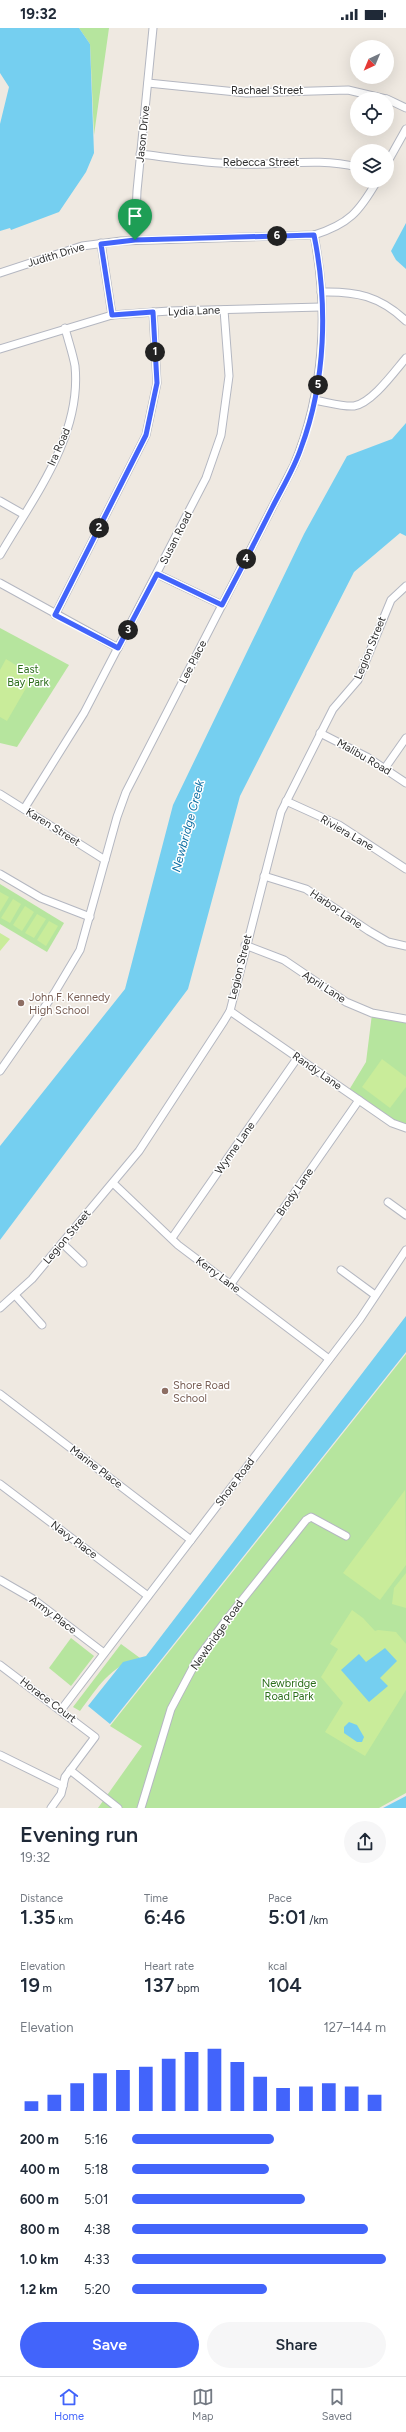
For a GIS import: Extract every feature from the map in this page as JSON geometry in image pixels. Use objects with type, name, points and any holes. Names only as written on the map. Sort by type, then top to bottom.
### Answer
[{"type":"street","name":"Jason Drive","points":[[135,240],[140,154],[153,28]]},
{"type":"street","name":"Rachael Street","points":[[148,83],[246,92],[348,90],[357,92]]},
{"type":"street","name":"Rachael Street","points":[[394,102],[406,108]]},
{"type":"street","points":[[394,150],[406,129]]},
{"type":"street","name":"Rebecca Street","points":[[140,154],[239,164],[318,162],[341,163],[350,165]]},
{"type":"street","name":"Judith Drive","points":[[0,273],[57,254],[101,244],[135,240],[314,235],[336,228],[352,218],[363,205],[373,188]]},
{"type":"street","name":"Lee Place","points":[[0,1071],[14,1053],[75,960],[90,917],[105,860],[126,792],[294,465],[310,421],[322,351],[321,292],[314,235]]},
{"type":"street","points":[[101,244],[112,315]]},
{"type":"street","points":[[321,292],[350,292],[367,296],[389,307],[406,321]]},
{"type":"street","name":"Lydia Lane","points":[[0,349],[65,328],[112,315],[153,312],[321,307]]},
{"type":"street","name":"Susan Road","points":[[24,809],[84,713],[206,478],[221,435],[229,376],[224,310]]},
{"type":"street","points":[[55,615],[146,435],[157,383],[153,312]]},
{"type":"street","name":"Ira Road","points":[[0,555],[60,452],[73,413],[75,366],[65,328]]},
{"type":"street","points":[[314,400],[350,406],[362,404],[370,398],[406,358]]},
{"type":"street","points":[[0,501],[23,514]]},
{"type":"street","points":[[157,574],[222,605]]},
{"type":"street","points":[[0,584],[118,648]]},
{"type":"street","name":"Legion Street","points":[[0,1308],[15,1296],[62,1243],[144,1145],[213,1040],[230,1010],[281,812],[333,709],[358,680],[391,600],[406,586]]},
{"type":"street","name":"Malibu Road","points":[[320,733],[385,768],[406,783]]},
{"type":"street","points":[[385,768],[406,738]]},
{"type":"street","name":"Karen Street","points":[[0,794],[105,860]]},
{"type":"street","name":"Riviera Lane","points":[[286,801],[339,825],[406,868]]},
{"type":"street","points":[[0,874],[41,898],[90,917]]},
{"type":"street","name":"Harbor Lane","points":[[264,876],[306,889],[369,932],[388,942],[406,946]]},
{"type":"street","name":"April Lane","points":[[246,945],[284,960],[346,1002],[372,1013],[406,1019]]},
{"type":"street","name":"Randy Lane","points":[[230,1010],[392,1123],[406,1128]]},
{"type":"street","name":"Wynne Lane","points":[[172,1238],[298,1057]]},
{"type":"street","name":"Brody Lane","points":[[231,1284],[359,1100]]},
{"type":"street","name":"Kerry Lane","points":[[113,1183],[172,1238],[329,1359]]},
{"type":"street","points":[[388,1202],[406,1215]]},
{"type":"street","points":[[62,1243],[82,1263]]},
{"type":"street","name":"Shore Road","points":[[61,1710],[329,1359],[406,1250]]},
{"type":"street","points":[[341,1270],[375,1295]]},
{"type":"street","points":[[15,1296],[42,1325]]},
{"type":"street","name":"Marine Place","points":[[0,1394],[191,1540]]},
{"type":"street","name":"Navy Place","points":[[0,1484],[148,1596]]},
{"type":"street","name":"Newbridge Road","points":[[141,1808],[171,1709],[198,1658],[227,1619],[306,1520],[311,1518],[346,1536]]},
{"type":"street","name":"Army Place","points":[[0,1580],[33,1599],[104,1654]]},
{"type":"street","name":"Horace Court","points":[[0,1665],[95,1737],[70,1770]]},
{"type":"street","points":[[0,1755],[63,1786]]},
{"type":"street","points":[[51,1808],[61,1794],[70,1770],[118,1808]]},
{"type":"green space","points":[[79,28],[109,28],[94,135],[90,44]]},
{"type":"green space","name":"East Bay Park","points":[[0,628],[69,665],[17,747],[0,743]]},
{"type":"green space","points":[[6,659],[33,676],[7,721],[0,717],[0,670]]},
{"type":"green space","points":[[0,884],[64,923],[47,952],[0,924]]},
{"type":"green space","points":[[0,892],[9,897],[0,912]]},
{"type":"green space","points":[[13,899],[21,904],[10,923],[1,918]]},
{"type":"green space","points":[[25,906],[34,912],[22,931],[13,925]]},
{"type":"green space","points":[[37,914],[46,919],[34,938],[25,933]]},
{"type":"green space","points":[[49,921],[58,926],[46,946],[37,940]]},
{"type":"green space","points":[[0,933],[10,939],[0,951]]},
{"type":"green space","points":[[372,1014],[406,1020],[406,1126],[392,1121],[349,1090],[366,1062]]},
{"type":"green space","points":[[382,1059],[406,1077],[406,1087],[390,1108],[362,1087]]},
{"type":"green space","name":"Newbridge Road Park","points":[[406,1354],[406,1793],[379,1808],[98,1808],[142,1746],[110,1726]]},
{"type":"green space","points":[[405,1490],[406,1565],[380,1600],[343,1573]]},
{"type":"green space","points":[[406,1573],[406,1608],[392,1604],[394,1588]]},
{"type":"green space","points":[[352,1610],[363,1618],[375,1631],[396,1632],[406,1644],[406,1690],[365,1756],[325,1732],[343,1703],[321,1677],[338,1649],[330,1644]]},
{"type":"green space","points":[[71,1638],[94,1656],[71,1686],[49,1668]]},
{"type":"green space","points":[[121,1644],[140,1658],[120,1666],[106,1678],[80,1711],[73,1707]]},
{"type":"water","points":[[0,28],[79,28],[90,44],[94,153],[86,172],[59,212],[11,230],[10,228],[0,231],[0,124],[9,87],[0,73]]},
{"type":"water","points":[[406,223],[406,269],[396,260],[391,251]]},
{"type":"water","name":"Newbridge Creek","points":[[406,423],[406,536],[400,533],[354,572],[240,796],[188,989],[0,1240],[0,1146],[125,989],[173,805],[304,534],[347,456],[392,439]]},
{"type":"water","points":[[406,1316],[406,1352],[110,1724],[88,1706],[123,1662],[146,1656]]},
{"type":"water","points":[[385,1648],[397,1661],[380,1678],[388,1686],[369,1702],[341,1670],[359,1654],[366,1662]]},
{"type":"water","points":[[349,1722],[357,1725],[364,1737],[362,1742],[357,1742],[344,1733],[344,1727]]},
{"type":"water","points":[[406,1796],[406,1808],[383,1808]]},
{"type":"place","name":"John F. Kennedy High School","points":[[21,1003]]},
{"type":"place","name":"Shore Road School","points":[[165,1391]]},
{"type":"route","points":[[314,235],[318,256],[321,292],[322,351],[319,378],[310,421],[294,465],[222,605],[157,574],[118,648],[55,615],[146,435],[157,383],[153,312],[112,315],[101,244],[135,240],[314,235]]}]
